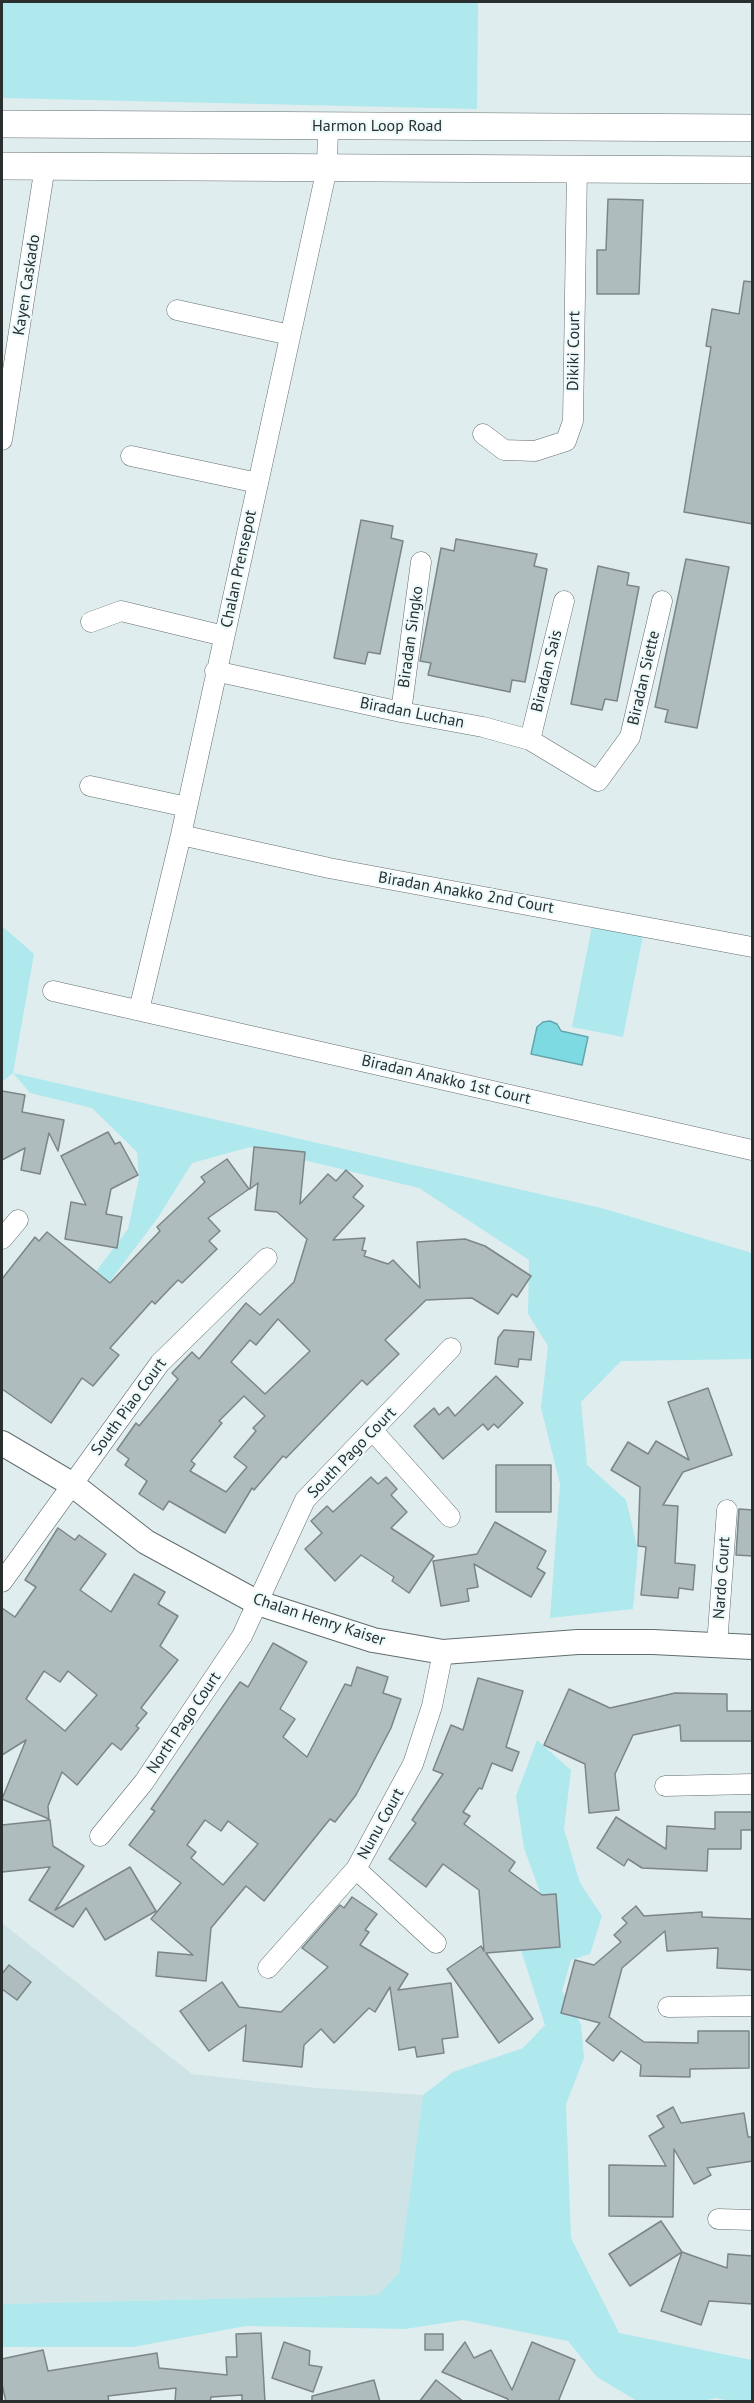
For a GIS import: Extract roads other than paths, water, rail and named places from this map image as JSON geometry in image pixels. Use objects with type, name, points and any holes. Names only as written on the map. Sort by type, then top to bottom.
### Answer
[{"type":"main road","name":"Harmon Loop Road","points":[[2,124],[753,128]]},
{"type":"main road","points":[[2,166],[753,170]]},
{"type":"street","name":"Chalan Prensepot","points":[[139,1010],[181,835],[215,671],[327,168],[328,126]]},
{"type":"street","name":"Kayen Caskado","points":[[2,440],[45,166]]},
{"type":"street","name":"Dikiki Court","points":[[483,434],[504,450],[536,451],[566,441],[573,421],[578,169]]},
{"type":"street","points":[[177,309],[290,335]]},
{"type":"street","points":[[131,456],[258,483]]},
{"type":"street","name":"Biradan Singko","points":[[401,712],[421,562]]},
{"type":"street","name":"Biradan Sais","points":[[530,740],[564,601]]},
{"type":"street","name":"Biradan Siette","points":[[598,781],[630,737],[662,601]]},
{"type":"street","points":[[92,622],[121,611],[224,636]]},
{"type":"street","name":"Biradan Luchan","points":[[215,671],[401,712],[483,727],[530,740],[598,781]]},
{"type":"street","points":[[90,786],[187,807]]},
{"type":"street","name":"Biradan Anakko 2nd Court","points":[[181,835],[329,867],[753,947]]},
{"type":"street","name":"Biradan Anakko 1st Court","points":[[53,991],[753,1150]]},
{"type":"street","points":[[2,1239],[18,1220]]},
{"type":"street","name":"South Piao Court","points":[[2,1582],[160,1363],[267,1258]]},
{"type":"street","name":"South Pago Court","points":[[258,1603],[305,1500],[451,1348]]},
{"type":"street","points":[[373,1431],[450,1517]]},
{"type":"street","name":"Chalan Henry Kaiser","points":[[2,1443],[73,1485],[146,1542],[258,1603],[373,1640],[443,1652],[578,1642],[653,1642],[753,1647]]},
{"type":"street","name":"Nardo Court","points":[[717,1646],[727,1510]]},
{"type":"street","name":"North Pago Court","points":[[100,1836],[144,1782],[201,1700],[242,1636],[258,1603]]},
{"type":"street","name":"Nunu Court","points":[[268,1968],[356,1869],[414,1764],[432,1706],[443,1652]]},
{"type":"street","points":[[665,1786],[753,1784]]},
{"type":"street","points":[[356,1869],[436,1943]]},
{"type":"street","points":[[668,2007],[753,2006]]},
{"type":"street","points":[[718,2219],[753,2220]]}]
